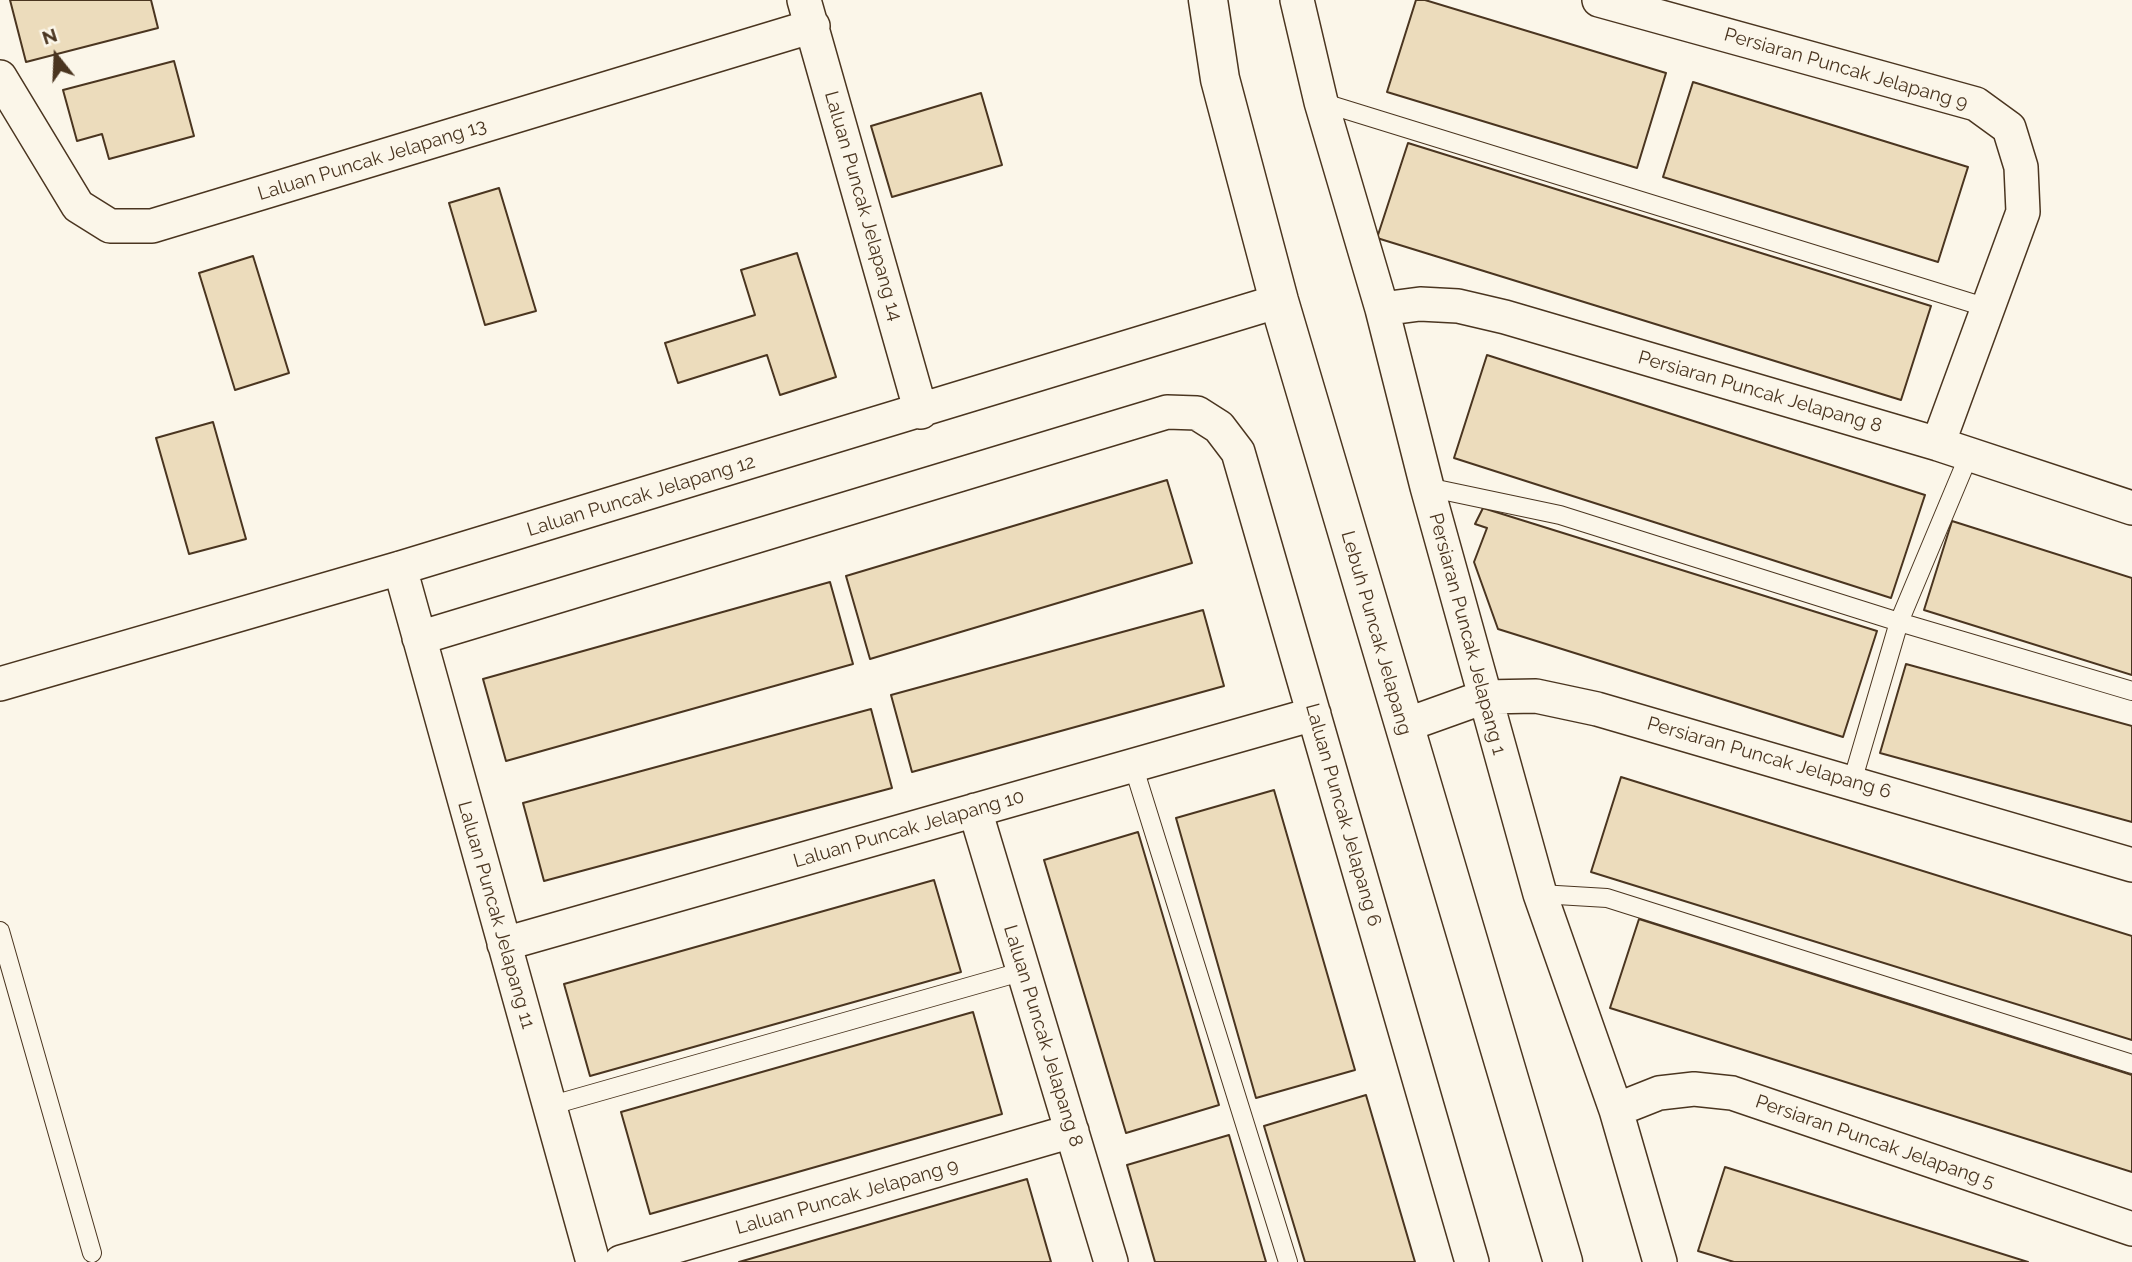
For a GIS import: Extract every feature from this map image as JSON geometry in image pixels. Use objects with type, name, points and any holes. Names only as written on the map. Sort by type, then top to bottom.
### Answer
[{"type":"street","name":"Lebuh Puncak Jelapang","points":[[1208,0],[1220,79],[1279,301],[1563,1262]]},
{"type":"street","name":"Persiaran Puncak Jelapang 1","points":[[1297,0],[1321,102],[1381,309],[1484,697],[1540,894],[1616,1110],[1660,1262]]},
{"type":"street","name":"Persiaran Puncak Jelapang 9","points":[[1599,0],[1976,104],[2009,128],[2021,167],[2023,212],[1938,444]]},
{"type":"street","name":"Laluan Puncak Jelapang 13","points":[[0,77],[78,206],[110,226],[152,226],[808,13]]},
{"type":"street","name":"Laluan Puncak Jelapang 14","points":[[808,13],[921,412]]},
{"type":"street","name":"Laluan Puncak Jelapang 12","points":[[0,684],[921,412],[1279,301]]},
{"type":"street","name":"Persiaran Puncak Jelapang 8","points":[[1381,309],[1420,304],[1458,306],[1505,317],[1938,444],[2132,508]]},
{"type":"street","name":"Laluan Puncak Jelapang 6","points":[[419,638],[1167,412],[1197,414],[1219,427],[1238,452],[1472,1262]]},
{"type":"street","name":"Laluan Puncak Jelapang 11","points":[[400,568],[593,1262]]},
{"type":"street","name":"Persiaran Puncak Jelapang 6","points":[[1403,726],[1484,697],[1536,696],[1597,709],[2132,866]]},
{"type":"street","name":"Laluan Puncak Jelapang 10","points":[[504,944],[1314,713]]},
{"type":"street","name":"Laluan Puncak Jelapang 8","points":[[975,810],[1111,1262]]},
{"type":"street","name":"Persiaran Puncak Jelapang 5","points":[[1616,1110],[1659,1093],[1694,1089],[1732,1093],[2132,1229]]},
{"type":"street","name":"Laluan Puncak Jelapang 9","points":[[621,1262],[1072,1131]]},
{"type":"lane","points":[[1321,102],[1988,308]]},
{"type":"lane","points":[[1852,782],[1899,622],[1969,455]]},
{"type":"lane","points":[[1427,487],[1560,515],[1899,622],[2132,691]]},
{"type":"lane","points":[[1133,765],[1288,1262]]},
{"type":"lane","points":[[1540,894],[1606,898],[2132,1064]]},
{"type":"lane","points":[[0,931],[92,1253]]},
{"type":"lane","points":[[550,1106],[1024,971]]},
{"type":"building","points":[[10,0],[151,0],[158,28],[26,62]]},
{"type":"building","points":[[1416,0],[1425,0],[1666,73],[1637,168],[1387,92]]},
{"type":"building","points":[[174,61],[194,136],[109,159],[102,134],[77,141],[63,90]]},
{"type":"building","points":[[1693,82],[1968,167],[1938,262],[1663,177]]},
{"type":"building","points":[[981,93],[1002,165],[892,197],[871,126]]},
{"type":"building","points":[[1408,143],[1931,306],[1901,400],[1377,238]]},
{"type":"building","points":[[499,188],[536,311],[485,325],[449,203]]},
{"type":"building","points":[[797,253],[836,377],[780,395],[767,355],[678,383],[665,343],[755,315],[741,270]]},
{"type":"building","points":[[253,256],[289,373],[235,390],[199,273]]},
{"type":"building","points":[[1487,355],[1925,495],[1891,598],[1454,458]]},
{"type":"building","points":[[213,422],[246,539],[189,554],[156,438]]},
{"type":"building","points":[[1167,480],[1192,563],[870,659],[846,576]]},
{"type":"building","points":[[1483,508],[1877,631],[1843,737],[1498,629],[1474,562],[1487,528],[1475,524]]},
{"type":"building","points":[[1952,521],[2132,578],[2132,675],[1924,610]]},
{"type":"building","points":[[830,582],[853,664],[506,761],[483,679]]},
{"type":"building","points":[[1203,610],[1224,686],[912,772],[891,695]]},
{"type":"building","points":[[1906,664],[2132,726],[2132,822],[1880,753]]},
{"type":"building","points":[[871,709],[892,788],[544,881],[523,803]]},
{"type":"building","points":[[1621,777],[2132,936],[2132,1040],[1591,872]]},
{"type":"building","points":[[1274,790],[1355,1070],[1256,1098],[1176,818]]},
{"type":"building","points":[[1138,832],[1219,1105],[1126,1133],[1044,860]]},
{"type":"building","points":[[934,880],[961,972],[590,1076],[564,984]]},
{"type":"building","points":[[1639,919],[2132,1075],[2132,1172],[1610,1008]]},
{"type":"building","points":[[973,1012],[1002,1114],[650,1214],[621,1112]]},
{"type":"building","points":[[1366,1095],[1415,1262],[1305,1262],[1264,1126]]},
{"type":"building","points":[[1229,1135],[1266,1262],[1155,1262],[1127,1165]]},
{"type":"building","points":[[1725,1167],[2028,1262],[1734,1262],[1698,1251]]},
{"type":"building","points":[[1027,1179],[1051,1262],[739,1262]]}]
